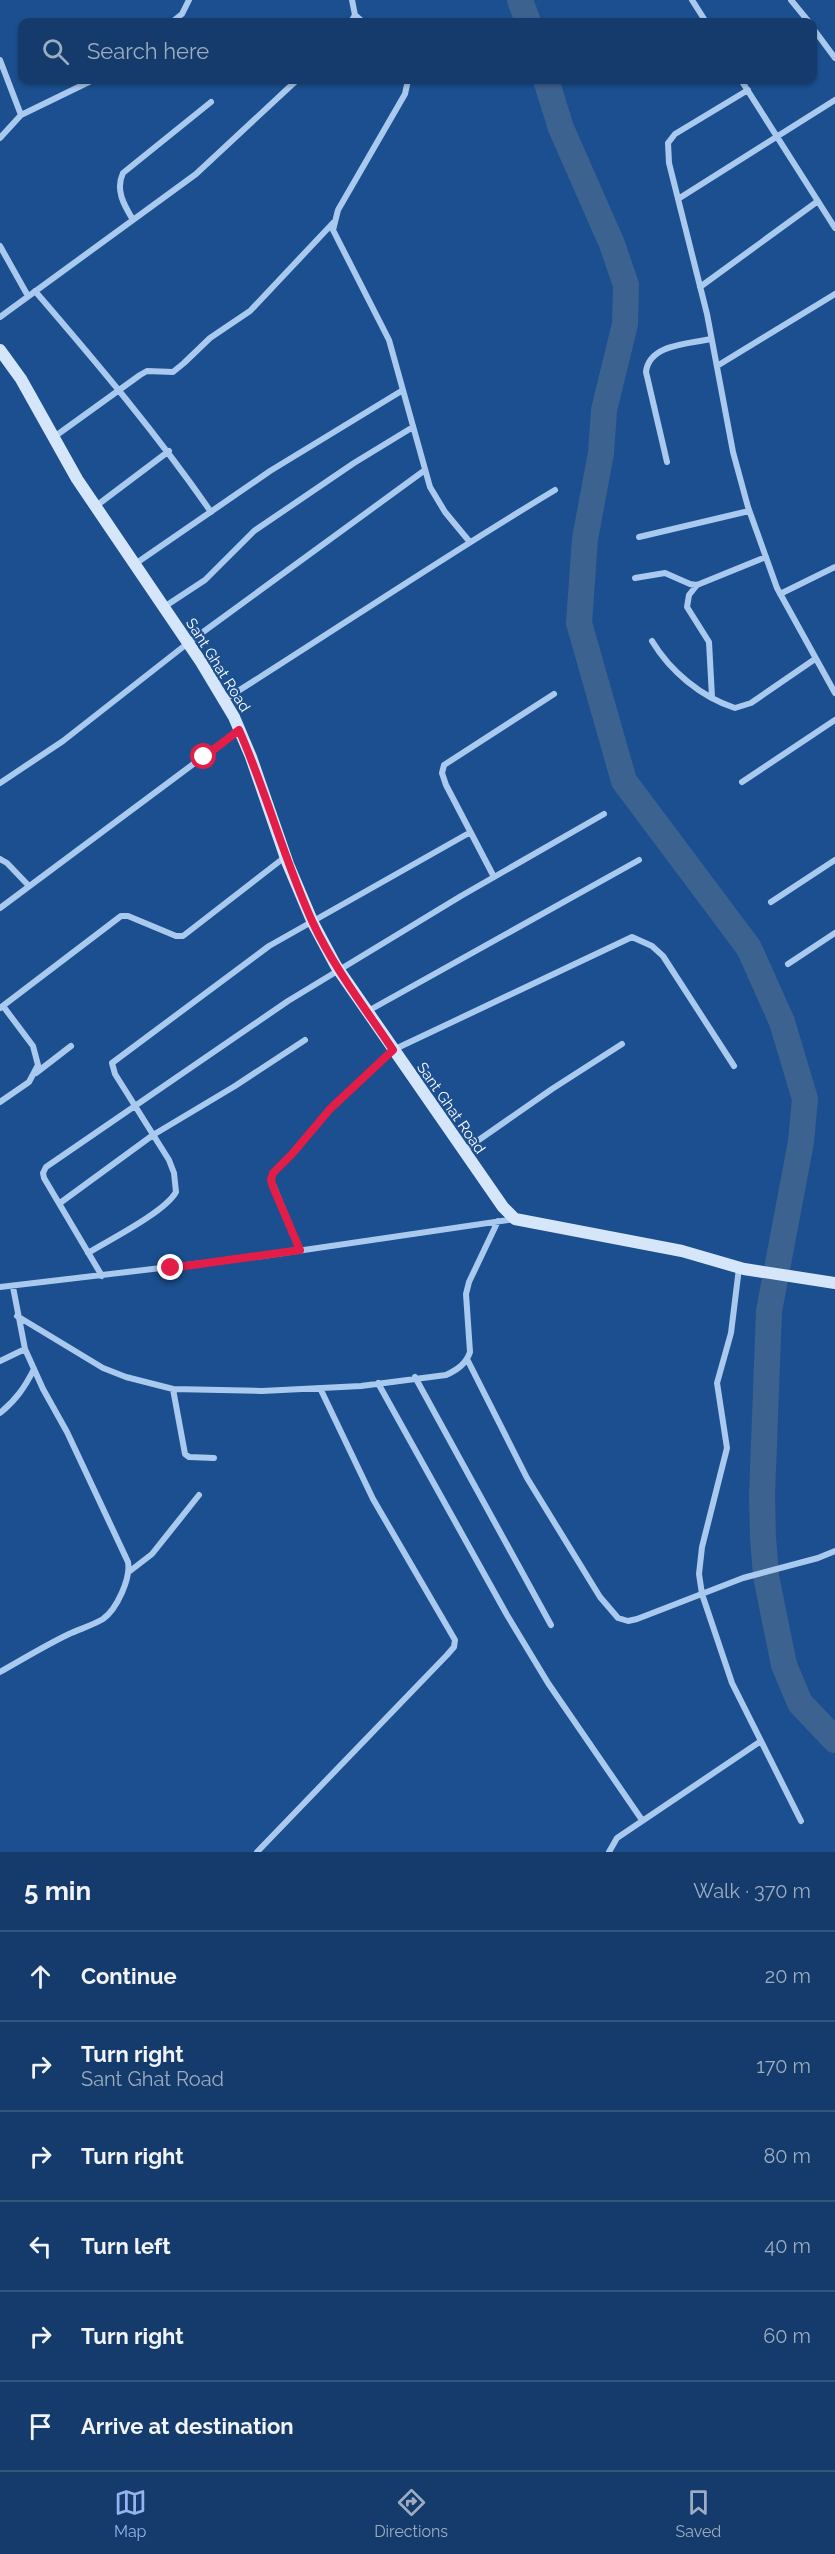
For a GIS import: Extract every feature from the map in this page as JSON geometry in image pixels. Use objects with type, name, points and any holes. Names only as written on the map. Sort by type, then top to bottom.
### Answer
[{"type":"street","points":[[177,18],[182,14],[189,0]]},
{"type":"street","points":[[352,0],[355,15],[358,18]]},
{"type":"street","points":[[692,0],[703,18]]},
{"type":"street","points":[[791,0],[806,18]]},
{"type":"street","points":[[817,33],[835,58]]},
{"type":"street","points":[[0,60],[21,115]]},
{"type":"street","points":[[0,138],[21,115],[85,84]]},
{"type":"street","points":[[0,317],[196,174],[293,84]]},
{"type":"street","points":[[407,84],[405,94],[338,210],[334,223],[336,241],[389,340],[425,470],[437,501],[469,541]]},
{"type":"street","points":[[744,84],[835,228]]},
{"type":"street","points":[[748,90],[683,128],[668,142],[669,163],[700,287],[733,452],[749,511],[780,594],[835,693]]},
{"type":"street","points":[[678,199],[835,100]]},
{"type":"street","points":[[133,220],[120,192],[119,185],[123,173],[211,102]]},
{"type":"street","points":[[700,287],[818,201]]},
{"type":"street","points":[[54,437],[147,371],[173,372],[210,338],[250,311],[334,223]]},
{"type":"street","points":[[0,246],[28,296]]},
{"type":"street","points":[[35,291],[120,389],[169,451],[211,512]]},
{"type":"street","points":[[717,366],[835,294]]},
{"type":"street","points":[[667,462],[646,372],[647,366],[655,354],[663,350],[711,339]]},
{"type":"street","name":"Sant Ghat Road","points":[[0,350],[21,379],[95,507],[224,700],[239,730],[313,923],[339,970],[463,1151],[503,1207],[515,1219]]},
{"type":"street","points":[[134,565],[316,441],[403,390]]},
{"type":"street","points":[[164,608],[205,580],[254,531],[354,463],[413,427]]},
{"type":"street","points":[[95,507],[169,451]]},
{"type":"street","points":[[0,783],[63,741],[188,643],[425,470]]},
{"type":"street","points":[[224,700],[469,541],[555,490]]},
{"type":"street","points":[[639,537],[749,511]]},
{"type":"street","points":[[712,697],[708,642],[687,607],[689,595],[698,585],[766,557]]},
{"type":"street","points":[[780,594],[835,567]]},
{"type":"street","points":[[635,578],[665,573],[698,585]]},
{"type":"street","points":[[652,641],[664,660],[677,674],[728,706],[741,707],[751,703],[815,659]]},
{"type":"street","points":[[494,877],[446,785],[442,773],[444,765],[554,694]]},
{"type":"street","points":[[742,782],[835,720]]},
{"type":"street","points":[[0,908],[239,730]]},
{"type":"street","points":[[102,1276],[44,1178],[43,1173],[46,1167],[288,1001],[494,877],[604,814]]},
{"type":"street","points":[[88,1253],[143,1220],[173,1198],[176,1192],[174,1173],[115,1074],[112,1063],[269,946],[313,923],[469,832]]},
{"type":"street","points":[[35,1073],[38,1065],[33,1046],[1,1007],[121,916],[128,916],[176,936],[183,936],[286,856]]},
{"type":"street","points":[[0,859],[7,862],[29,886]]},
{"type":"street","points":[[367,1011],[639,860]]},
{"type":"street","points":[[771,902],[835,861]]},
{"type":"street","points":[[788,964],[835,933]]},
{"type":"street","points":[[300,1250],[271,1180],[273,1173],[330,1109],[393,1050],[632,938],[652,946],[663,956],[734,1066]]},
{"type":"street","points":[[60,1203],[153,1135],[306,1040]]},
{"type":"street","points":[[463,1151],[622,1044]]},
{"type":"street","points":[[0,1102],[71,1046]]},
{"type":"street","points":[[0,1287],[300,1250],[515,1219],[682,1251],[742,1268],[835,1283]]},
{"type":"street","points":[[17,1316],[103,1368],[126,1377],[173,1389],[262,1391],[378,1383],[446,1375],[455,1371],[467,1359],[470,1352],[466,1294],[469,1282],[498,1221]]},
{"type":"street","points":[[742,1268],[731,1333],[717,1383],[727,1448],[702,1547],[699,1574],[702,1594],[732,1683],[801,1821]]},
{"type":"street","points":[[13,1287],[25,1349],[67,1432],[128,1562],[130,1571]]},
{"type":"street","points":[[0,1361],[25,1349]]},
{"type":"street","points":[[467,1359],[527,1478],[610,1612],[618,1618],[628,1621],[743,1578],[818,1558],[835,1551]]},
{"type":"street","points":[[0,1413],[24,1388],[34,1369]]},
{"type":"street","points":[[415,1377],[551,1625]]},
{"type":"street","points":[[378,1383],[452,1519],[548,1683],[642,1820]]},
{"type":"street","points":[[257,1852],[447,1655],[454,1647],[455,1640],[373,1499],[320,1388]]},
{"type":"street","points":[[173,1389],[185,1454],[214,1458]]},
{"type":"street","points":[[0,1672],[69,1634],[102,1619],[113,1608],[130,1571],[152,1554],[199,1495]]},
{"type":"street","points":[[609,1852],[616,1838],[761,1742]]},
{"type":"waterway","points":[[520,0],[527,18]]},
{"type":"waterway","points":[[547,84],[561,128],[612,244],[626,285],[625,324],[604,410],[601,453],[585,539],[579,623],[624,781],[749,948],[782,1022],[805,1099],[801,1142],[769,1311],[762,1496],[763,1537],[766,1576],[784,1665],[800,1703],[835,1740]]},
{"type":"route","points":[[171,1268],[300,1250],[273,1187],[271,1180],[273,1173],[330,1109],[393,1050],[336,966],[313,923],[288,864],[251,757],[239,730],[204,757]]}]
